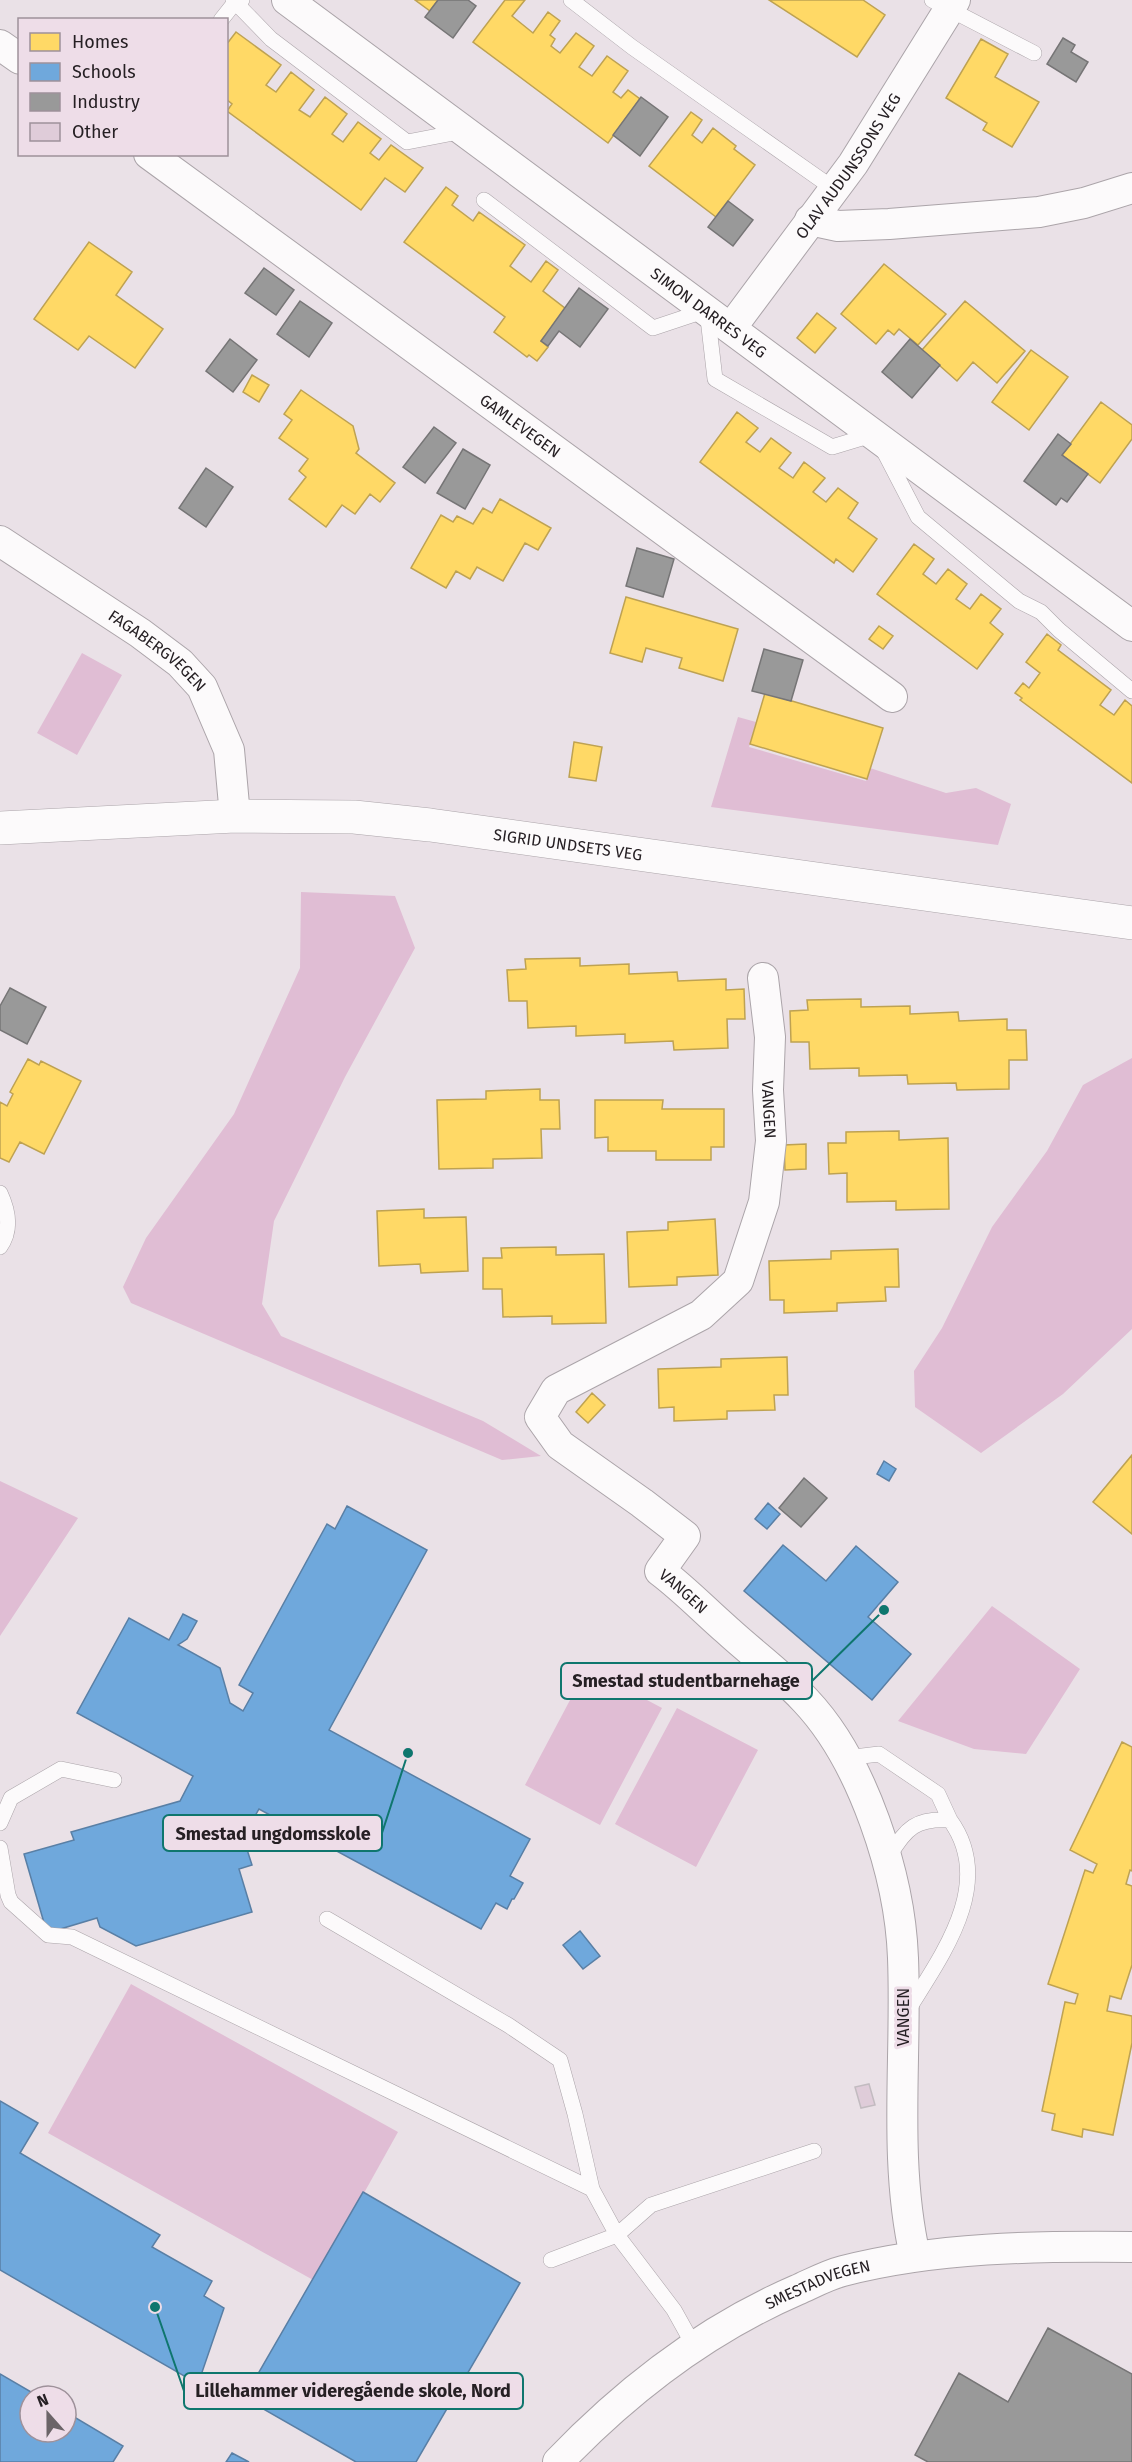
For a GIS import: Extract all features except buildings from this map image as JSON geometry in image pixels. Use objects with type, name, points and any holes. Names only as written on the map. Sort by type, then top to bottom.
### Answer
[{"type":"street","name":"SIMON DARRES VEG","points":[[287,0],[1132,626]]},
{"type":"street","name":"OLAV AUDUNSSONS VEG","points":[[731,328],[854,164],[945,3]]},
{"type":"street","points":[[0,45],[18,58]]},
{"type":"street","name":"GAMLEVEGEN","points":[[152,156],[892,697]]},
{"type":"street","points":[[810,220],[838,225],[889,224],[1039,212],[1084,203],[1132,188]]},
{"type":"street","name":"FAGABERGVEGEN","points":[[0,542],[140,633],[180,663],[202,687],[229,750],[235,816]]},
{"type":"street","name":"SIGRID UNDSETS VEG","points":[[0,828],[235,816],[354,817],[430,825],[1132,923]]},
{"type":"street","name":"VANGEN","points":[[763,978],[770,1037],[768,1090],[771,1142],[764,1202],[738,1281],[701,1315],[556,1390],[540,1417],[560,1445],[685,1536],[660,1570],[682,1587],[698,1605],[806,1701],[833,1736],[857,1777],[881,1840],[900,1921],[903,1958],[904,2169],[915,2256]]},
{"type":"street","name":"SMESTADVEGEN","points":[[558,2462],[585,2434],[694,2346],[758,2307],[840,2271],[915,2256],[1044,2246],[1132,2247]]},
{"type":"lane","points":[[223,18],[237,0],[272,39],[407,142],[464,131]]},
{"type":"lane","points":[[571,0],[834,189]]},
{"type":"lane","points":[[945,3],[1034,52]]},
{"type":"lane","points":[[484,200],[653,328],[707,310],[715,379],[832,447],[875,434],[918,517],[1019,601],[1041,612],[1132,691]]},
{"type":"lane","points":[[0,1193],[6,1209],[8,1227],[0,1247]]},
{"type":"lane","points":[[846,1758],[879,1754],[938,1794],[950,1820],[959,1832],[968,1858],[966,1894],[950,1942],[903,2018]]},
{"type":"lane","points":[[0,1823],[11,1798],[61,1769],[114,1780]]},
{"type":"lane","points":[[885,1860],[907,1831],[919,1822],[931,1819],[950,1820]]},
{"type":"lane","points":[[0,1848],[11,1902],[48,1935],[72,1937],[592,2189]]},
{"type":"lane","points":[[327,1918],[508,2025],[560,2060],[592,2189],[617,2235],[674,2310],[694,2346]]},
{"type":"lane","points":[[550,2260],[617,2235],[651,2205],[814,2151]]},
{"type":"shaded area","points":[[82,653],[122,675],[77,755],[37,733]]},
{"type":"shaded area","points":[[738,717],[756,722],[749,747],[866,781],[870,768],[946,793],[976,788],[1011,804],[998,845],[711,807]]},
{"type":"shaded area","points":[[301,892],[395,896],[415,948],[345,1077],[274,1221],[262,1304],[281,1336],[483,1421],[541,1456],[502,1460],[131,1303],[123,1287],[146,1238],[234,1114],[300,968]]},
{"type":"shaded area","points":[[1132,1058],[1132,1329],[1063,1394],[981,1453],[915,1407],[914,1371],[942,1328],[992,1227],[1047,1151],[1083,1085]]},
{"type":"shaded area","points":[[0,1481],[78,1518],[0,1636]]},
{"type":"shaded area","points":[[992,1606],[1080,1669],[1026,1754],[974,1749],[898,1721]]},
{"type":"shaded area","points":[[587,1668],[662,1708],[600,1825],[525,1785]]},
{"type":"shaded area","points":[[677,1708],[758,1750],[696,1867],[615,1824]]},
{"type":"shaded area","points":[[131,1984],[398,2132],[315,2281],[48,2133]]},
{"type":"place","name":"Smestad studentbarnehage","points":[[884,1610]]},
{"type":"place","name":"Smestad ungdomsskole","points":[[408,1753]]},
{"type":"place","name":"Lillehammer videregående skole, Nord","points":[[155,2307]]}]
